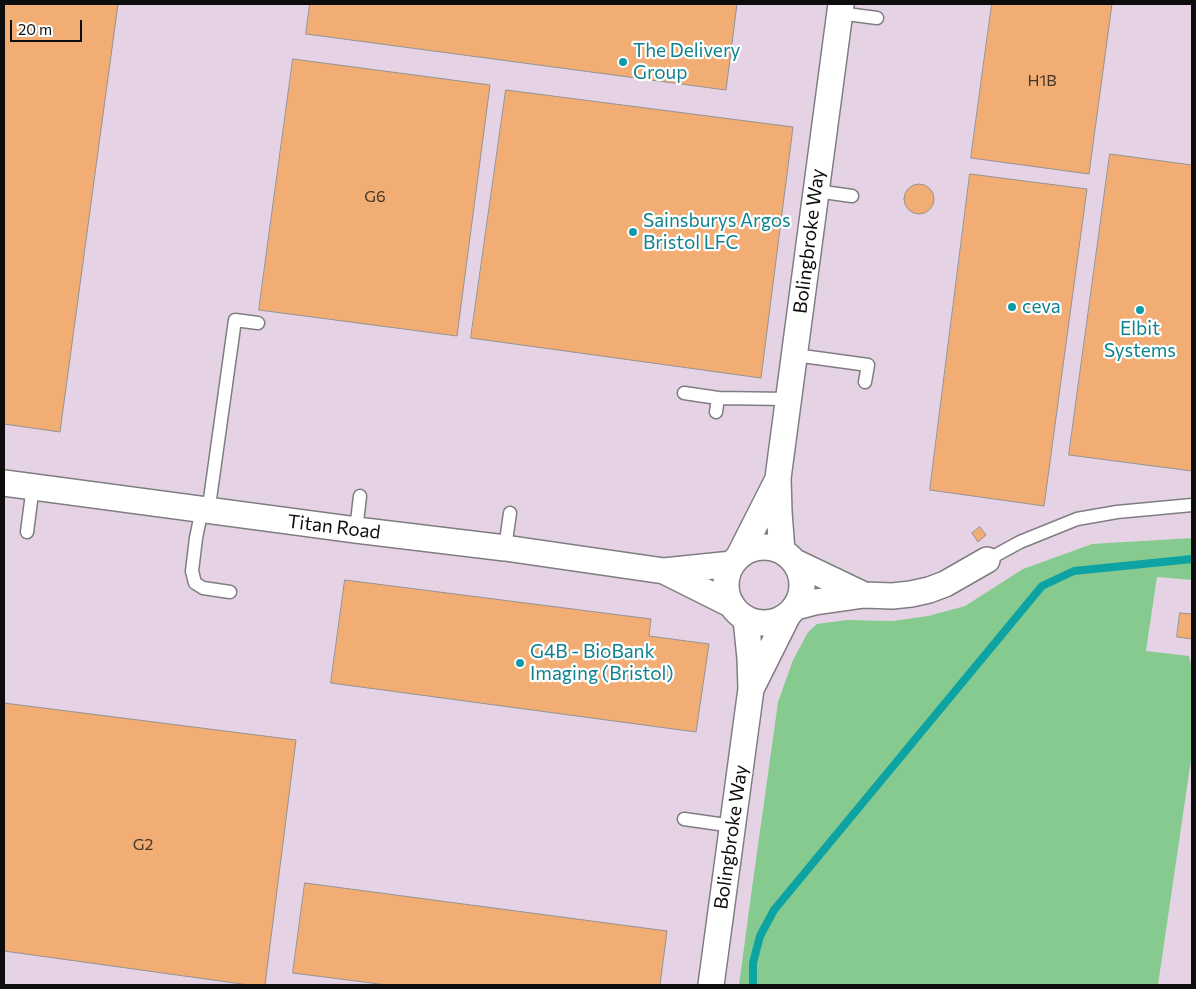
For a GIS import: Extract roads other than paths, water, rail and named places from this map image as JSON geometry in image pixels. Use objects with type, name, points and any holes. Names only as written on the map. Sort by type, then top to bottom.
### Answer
[{"type":"street","name":"Bolingbroke Way","points":[[789,557],[779,512],[778,478],[840,8]]},
{"type":"street","name":"Bolingbroke Way","points":[[735,560],[778,478]]},
{"type":"street","name":"Titan Road","points":[[4,483],[505,548],[664,571],[735,560]]},
{"type":"street","points":[[864,594],[774,548],[764,546],[747,551],[735,560],[728,573],[726,582],[727,594],[739,612],[755,622],[772,623],[780,620],[792,611],[815,602],[864,594],[892,596],[929,590],[945,584],[987,560]]},
{"type":"street","points":[[789,557],[801,576],[802,587],[801,595],[792,611]]},
{"type":"street","name":"Titan Road","points":[[664,571],[739,612]]},
{"type":"street","name":"Bolingbroke Way","points":[[751,690],[792,611]]},
{"type":"street","name":"Bolingbroke Way","points":[[711,985],[751,690],[750,658],[739,612]]},
{"type":"lane","points":[[840,8],[876,18]]},
{"type":"lane","points":[[816,191],[852,196]]},
{"type":"lane","points":[[230,592],[203,588],[195,583],[192,572],[202,510],[210,499],[235,320],[258,323]]},
{"type":"lane","points":[[794,355],[868,365],[865,382]]},
{"type":"lane","points":[[684,393],[718,398],[788,399]]},
{"type":"lane","points":[[716,412],[718,398]]},
{"type":"lane","points":[[27,532],[33,486]]},
{"type":"lane","points":[[356,530],[360,496]]},
{"type":"lane","points":[[987,560],[1020,542],[1078,519],[1117,512],[1192,505]]},
{"type":"lane","points":[[505,548],[510,513]]},
{"type":"lane","points":[[684,819],[733,826]]},
{"type":"waterway","points":[[753,985],[753,963],[760,936],[774,910],[1042,586],[1074,571],[1192,559]]},
{"type":"place","name":"The Delivery Group","points":[[623,62]]},
{"type":"place","name":"Sainsburys Argos Bristol LFC","points":[[633,232]]},
{"type":"place","name":"ceva","points":[[1012,307]]},
{"type":"place","name":"Elbit Systems","points":[[1140,310]]},
{"type":"place","name":"G4B - BioBank Imaging (Bristol)","points":[[520,663]]}]
